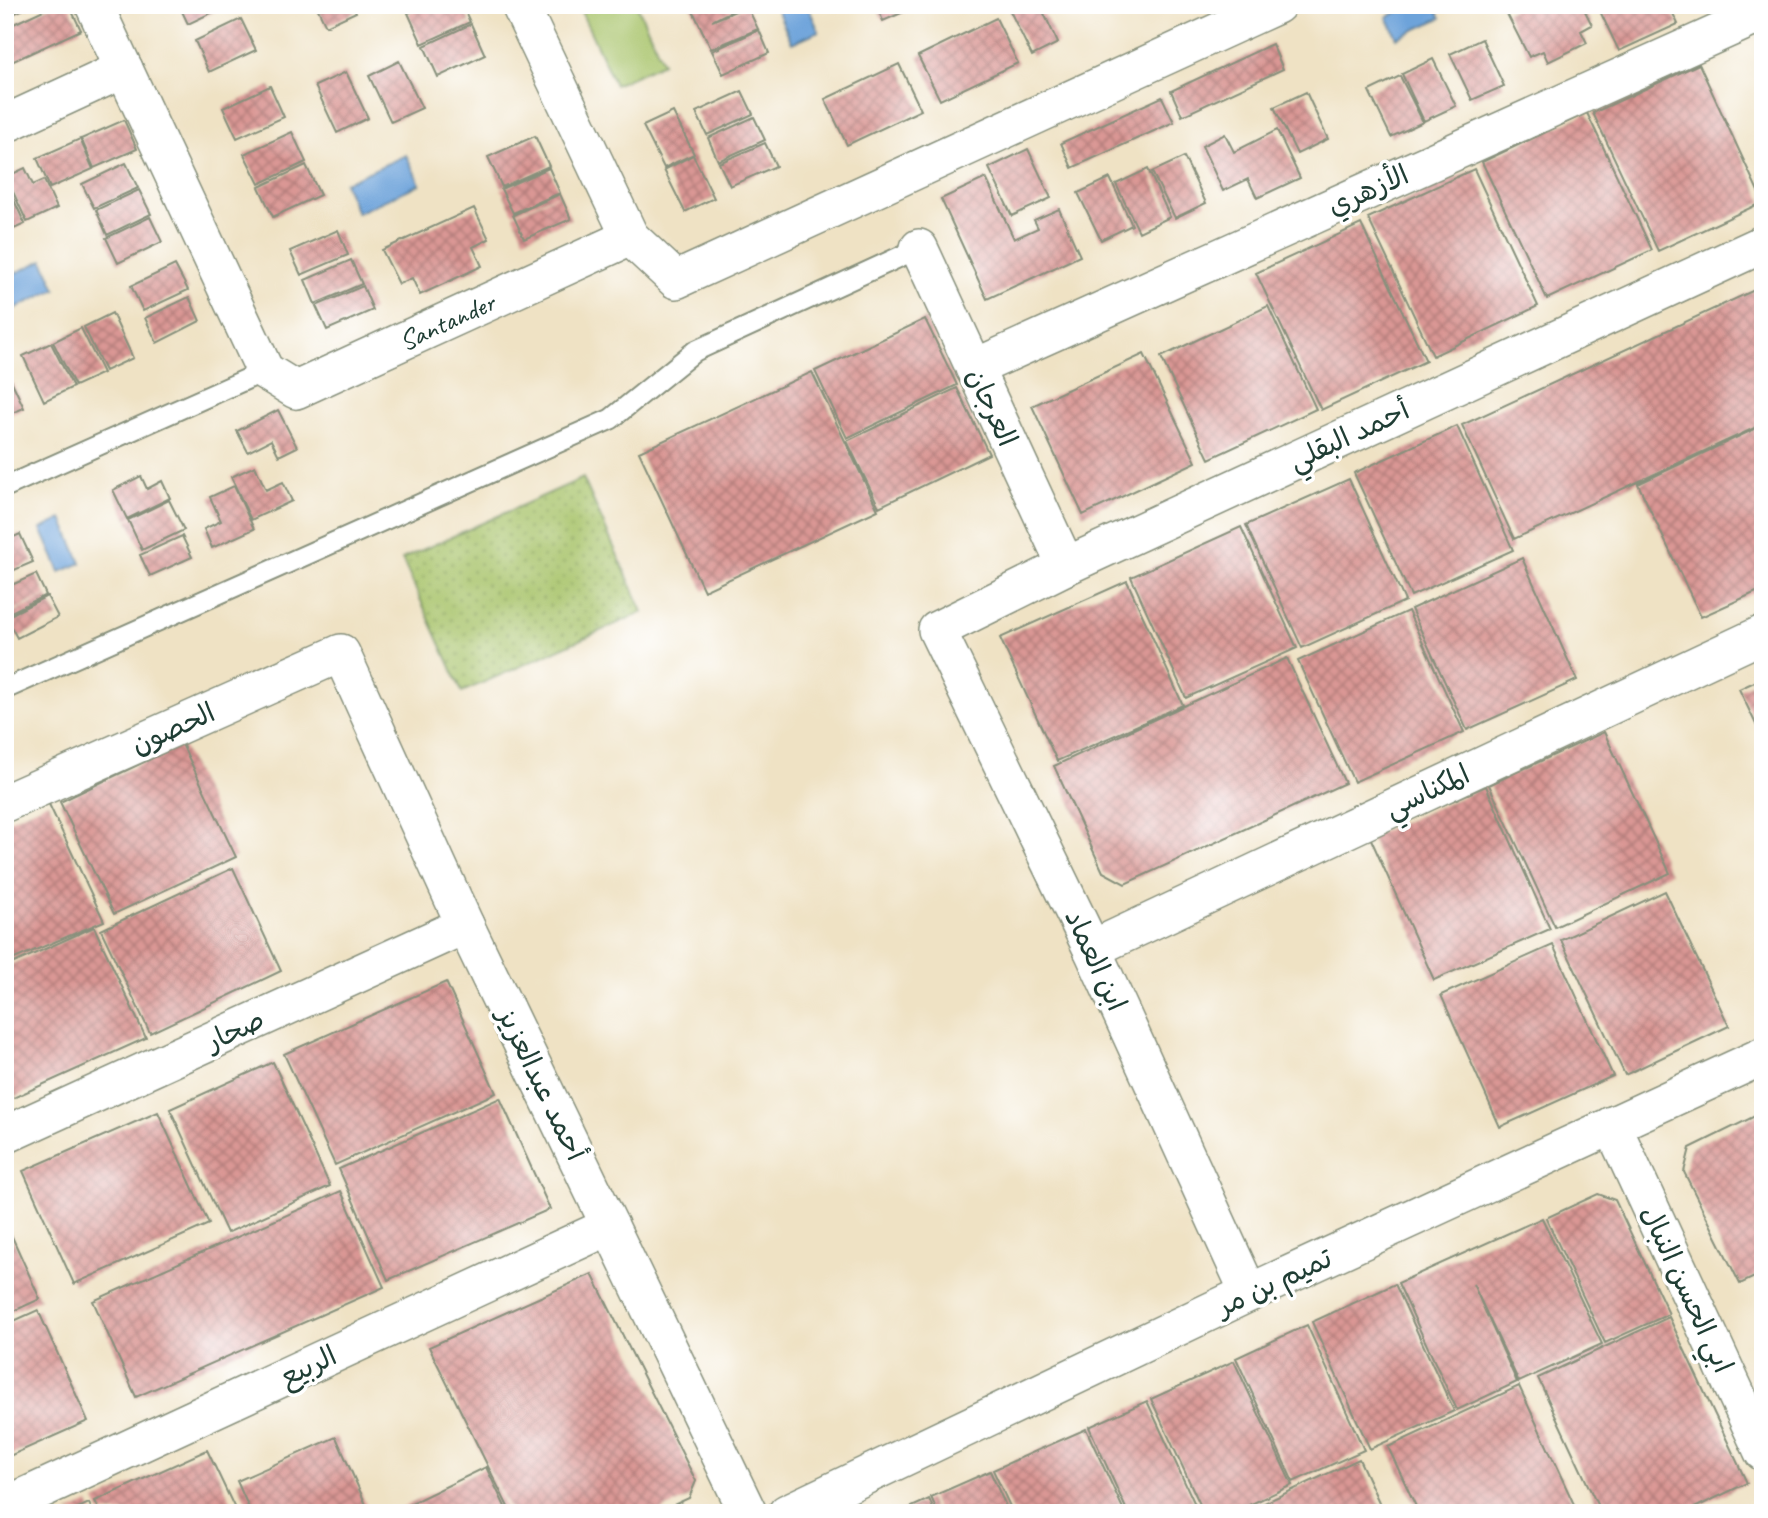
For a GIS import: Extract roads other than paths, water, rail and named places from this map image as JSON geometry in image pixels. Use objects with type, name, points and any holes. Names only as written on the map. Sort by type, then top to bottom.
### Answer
[{"type":"street","points":[[94,5],[265,371]]},
{"type":"street","points":[[520,5],[630,237],[676,280],[1277,5]]},
{"type":"street","name":"الأزهري","points":[[974,368],[1763,13]]},
{"type":"street","points":[[5,124],[124,69]]},
{"type":"street","name":"Santander","points":[[265,371],[296,390],[630,237]]},
{"type":"street","name":"أحمد البقلي","points":[[937,630],[1066,566],[1763,244]]},
{"type":"street","name":"العرجان","points":[[919,248],[1066,566]]},
{"type":"street","name":"ابن العماد","points":[[937,630],[1092,949],[1249,1293]]},
{"type":"street","name":"المكناسي","points":[[1092,949],[1763,634]]},
{"type":"street","name":"الحصون","points":[[5,803],[341,653]]},
{"type":"street","name":"أحمد عبدالعزيز","points":[[341,653],[465,925],[748,1513]]},
{"type":"street","name":"صحار","points":[[5,1135],[465,925]]},
{"type":"street","name":"تميم بن مر","points":[[787,1513],[1249,1293],[1763,1056]]},
{"type":"street","name":"ابي الحسن النبال","points":[[1612,1125],[1763,1452]]},
{"type":"street","name":"الربيع","points":[[5,1506],[610,1226]]},
{"type":"lane","points":[[5,689],[611,419],[695,351],[919,248]]},
{"type":"lane","points":[[5,487],[265,371]]},
{"type":"water","points":[[775,5],[807,5],[819,31],[792,43]]},
{"type":"water","points":[[1412,5],[1435,5],[1441,18],[1397,38],[1387,17]]},
{"type":"water","points":[[406,155],[420,184],[357,213],[344,183]]},
{"type":"water","points":[[43,260],[56,289],[5,313],[5,278]]},
{"type":"water","points":[[62,519],[81,563],[60,572],[41,529]]}]
